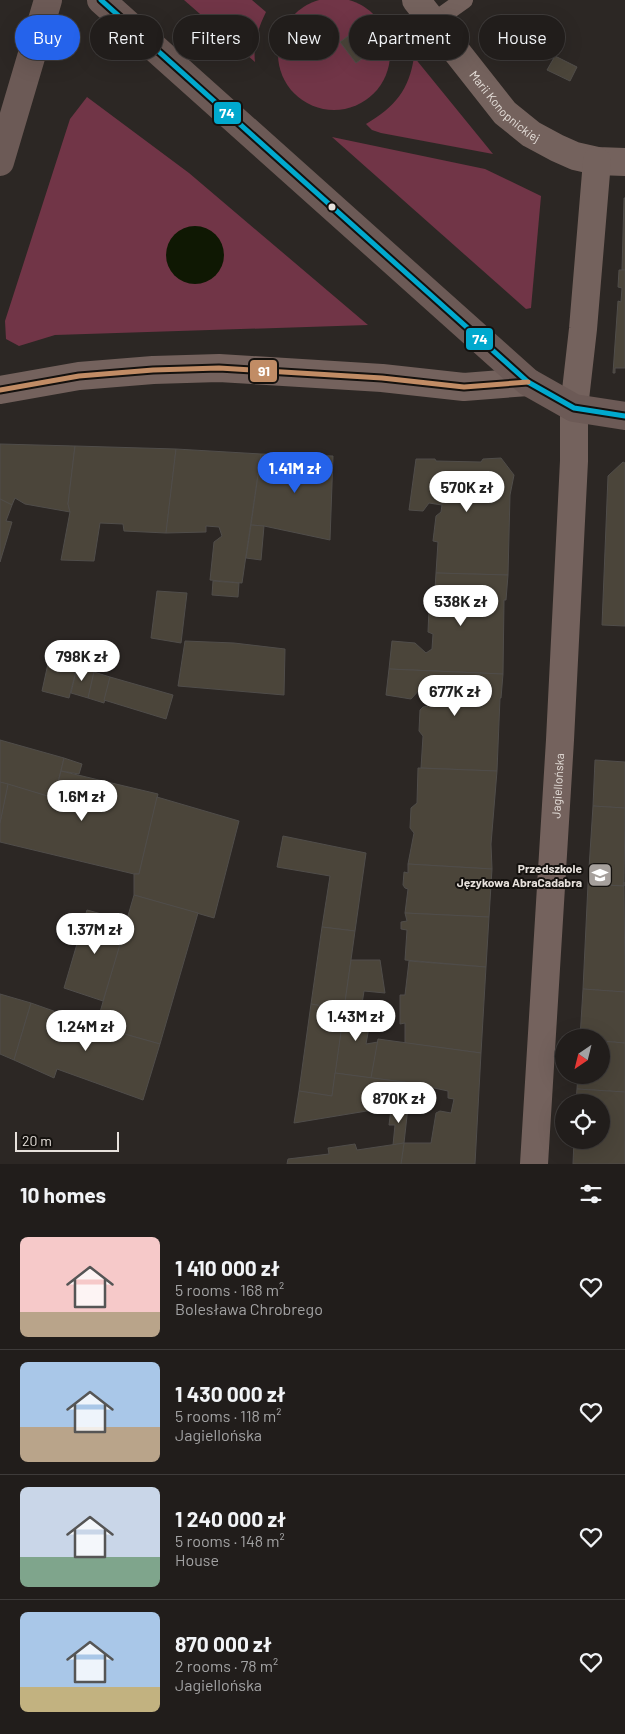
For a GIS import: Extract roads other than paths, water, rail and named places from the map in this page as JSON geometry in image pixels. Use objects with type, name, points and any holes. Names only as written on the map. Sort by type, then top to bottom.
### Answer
[{"type":"street","points":[[0,162],[48,0]]},
{"type":"street","points":[[101,0],[528,382],[574,408],[625,416]]},
{"type":"street","name":"Marii Konopnickiej","points":[[416,0],[428,15]]},
{"type":"street","name":"Marii Konopnickiej","points":[[463,60],[505,113],[530,134],[575,156],[596,161],[625,162]]},
{"type":"street","name":"Jagiellońska","points":[[534,1164],[560,740],[574,461],[574,408],[583,329],[596,161]]},
{"type":"street","points":[[0,390],[79,376],[153,370],[219,368],[382,378],[464,387],[528,382]]},
{"type":"lane","points":[[443,15],[464,0]]},
{"type":"place","name":"Przedszkole Językowa AbraCadabra","points":[[600,875]]}]
